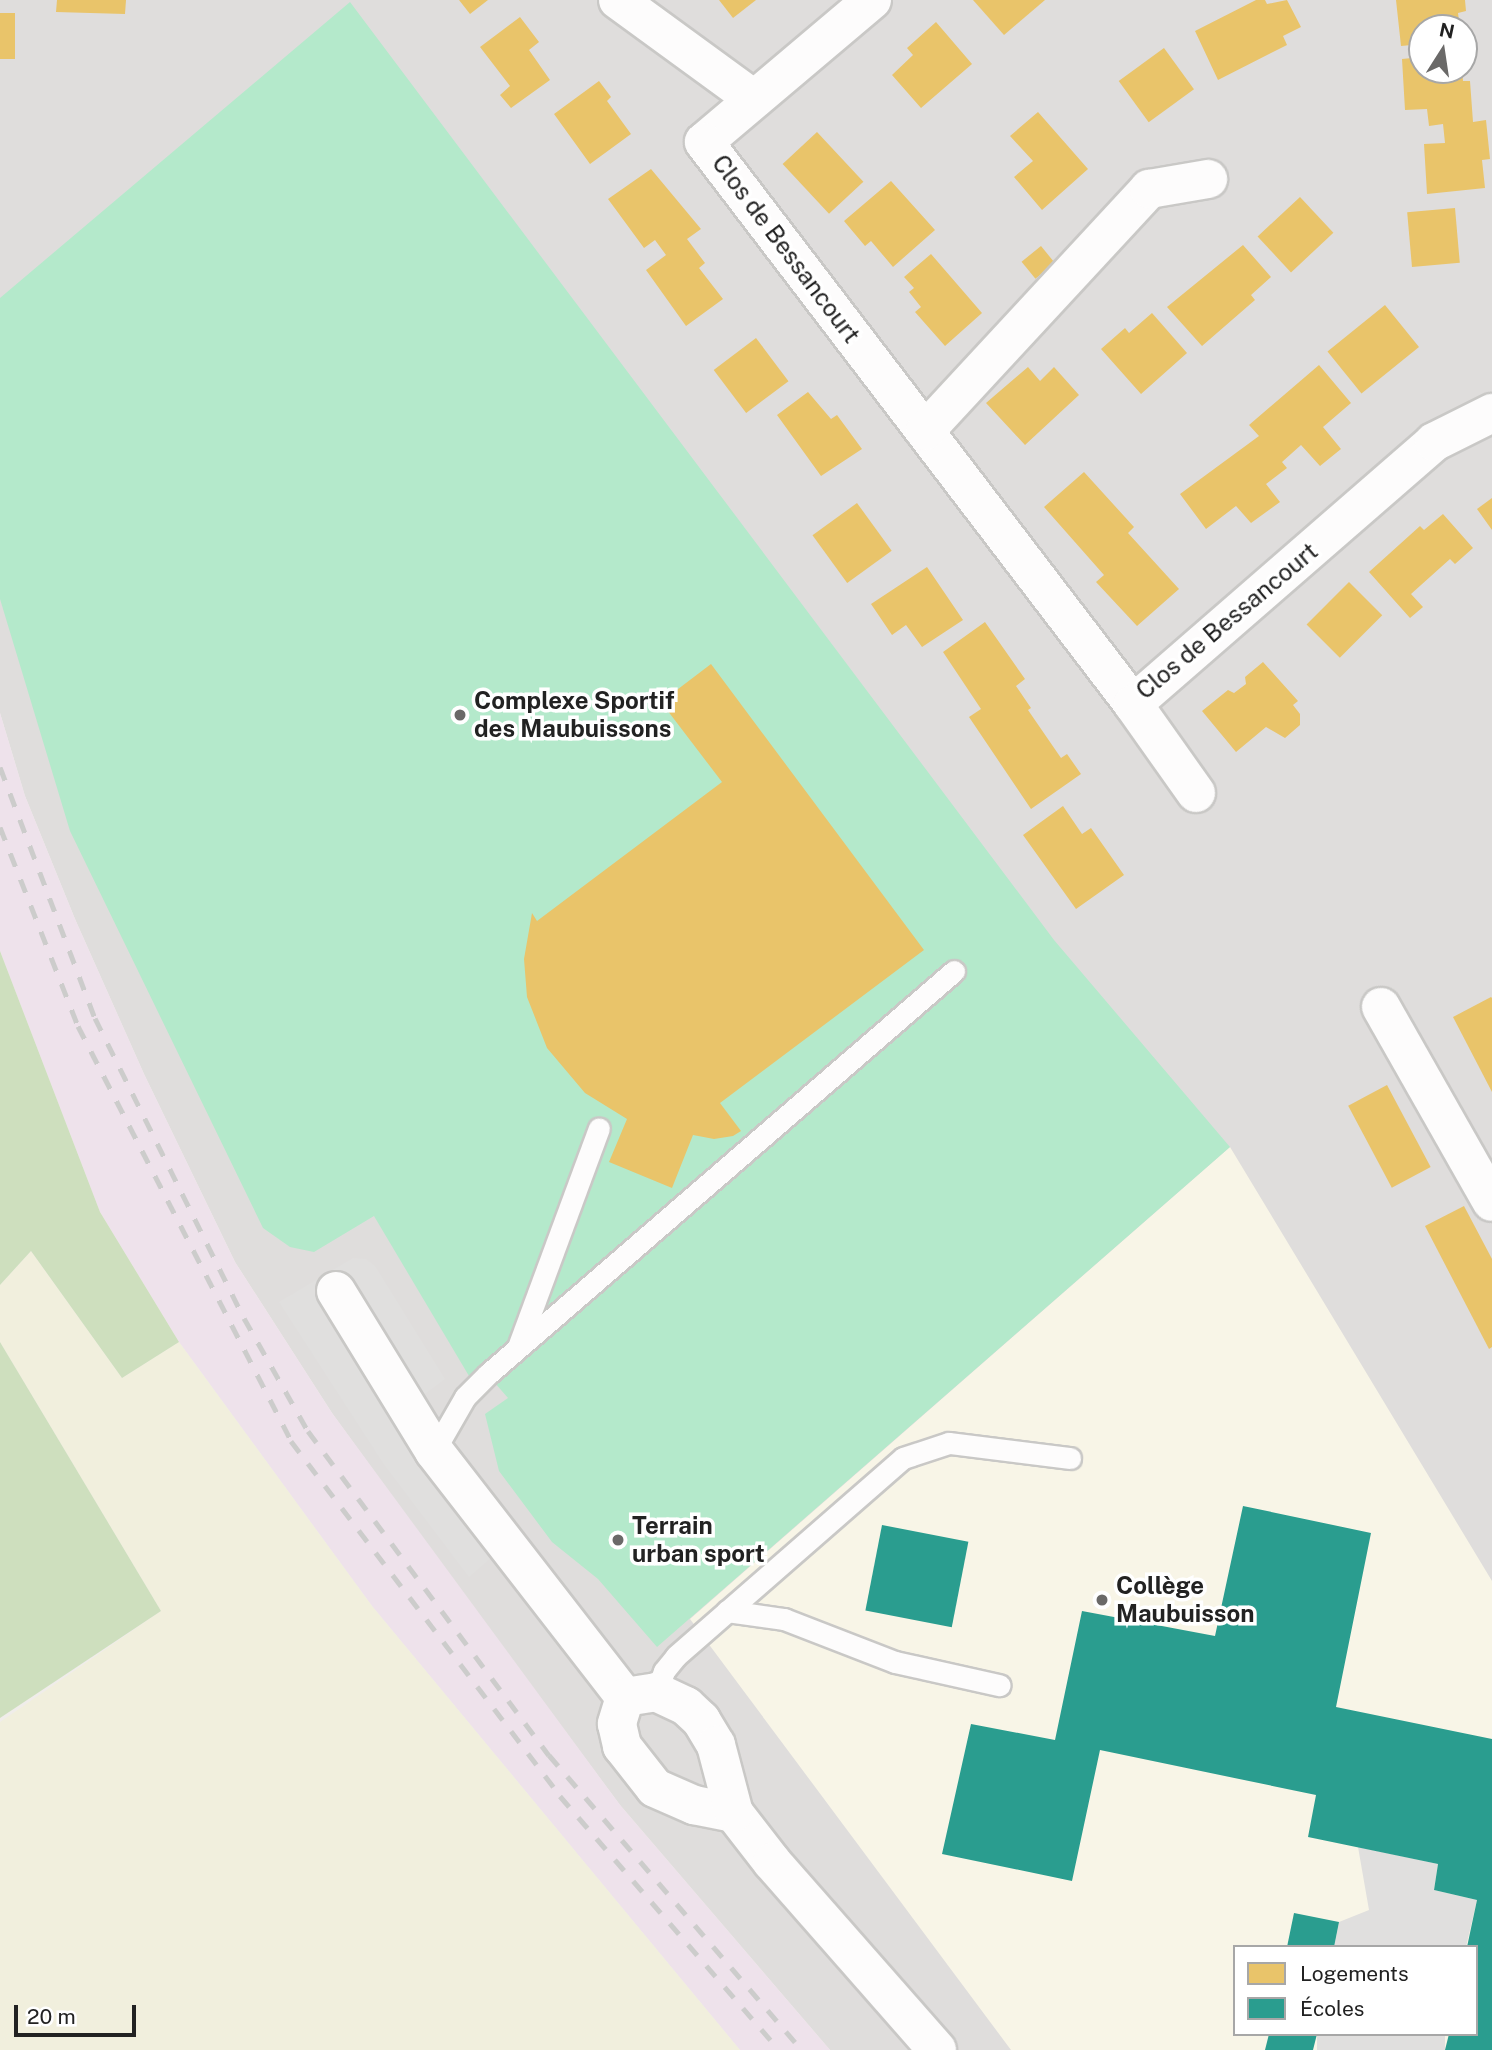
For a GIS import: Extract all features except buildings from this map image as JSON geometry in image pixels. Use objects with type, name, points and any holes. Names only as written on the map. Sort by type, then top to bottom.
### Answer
[{"type":"street","points":[[618,0],[754,99]]},
{"type":"street","name":"Clos de Bessancourt","points":[[872,0],[704,142],[1133,704],[1434,442],[1492,413]]},
{"type":"street","points":[[925,431],[1149,190],[1208,179]]},
{"type":"street","points":[[1133,704],[1196,793]]},
{"type":"street","points":[[1381,1007],[1492,1202]]},
{"type":"street","points":[[336,1291],[434,1451],[641,1694],[686,1706],[701,1720],[716,1745],[734,1813],[772,1862],[937,2050]]},
{"type":"street","points":[[641,1694],[617,1724],[622,1746],[655,1787],[694,1805],[734,1813]]},
{"type":"lane","points":[[434,1451],[465,1397],[517,1349],[954,971]]},
{"type":"lane","points":[[517,1349],[599,1128]]},
{"type":"lane","points":[[641,1694],[676,1656],[903,1458],[949,1443],[1070,1458]]},
{"type":"lane","points":[[727,1611],[784,1619],[895,1662],[999,1685]]},
{"type":"shaded area","points":[[0,0],[1492,0],[1492,2050],[830,2050],[620,1805],[332,1413],[235,1262],[144,1074],[75,919],[25,796],[0,713]]},
{"type":"shaded area","points":[[0,713],[25,796],[75,919],[144,1074],[235,1262],[332,1413],[620,1805],[830,2050],[740,2050],[372,1606],[179,1342],[100,1212],[0,951]]},
{"type":"shaded area","name":"Collège Maubuisson","points":[[1230,1147],[1492,1581],[1492,2050],[1011,2050],[690,1619]]},
{"type":"shaded area","points":[[31,1251],[122,1378],[179,1342],[372,1606],[740,2050],[0,2050],[0,1722],[161,1611],[0,1342],[0,1285]]},
{"type":"shaded area","points":[[353,1258],[366,1259],[375,1266],[445,1379],[391,1419],[493,1556],[469,1577],[383,1463],[279,1302]]},
{"type":"shaded area","points":[[1358,1847],[1438,1864],[1434,1890],[1477,1900],[1466,1945],[1334,1945],[1339,1922],[1369,1910]]},
{"type":"shaded area","points":[[1317,2036],[1445,2036],[1445,2050],[1317,2050]]},
{"type":"green space","name":"Complexe Sportif des Maubuissons","points":[[350,2],[1054,940],[1230,1147],[657,1647],[598,1579],[552,1542],[499,1471],[485,1414],[508,1398],[481,1367],[469,1376],[374,1216],[314,1252],[290,1247],[263,1228],[70,831],[0,599],[0,298]]},
{"type":"green space","points":[[0,951],[100,1212],[179,1342],[122,1378],[31,1251],[0,1285]]},
{"type":"green space","points":[[0,1342],[161,1611],[0,1718]]},
{"type":"railway","points":[[0,767],[95,1018],[244,1318],[308,1431],[549,1755],[802,2050]]},
{"type":"railway","points":[[0,827],[78,1026],[291,1441],[560,1796],[779,2050]]},
{"type":"place","name":"Complexe Sportif des Maubuissons","points":[[460,715]]},
{"type":"place","name":"Terrain urban sport","points":[[618,1540]]},
{"type":"place","name":"Collège Maubuisson","points":[[1102,1600]]}]
